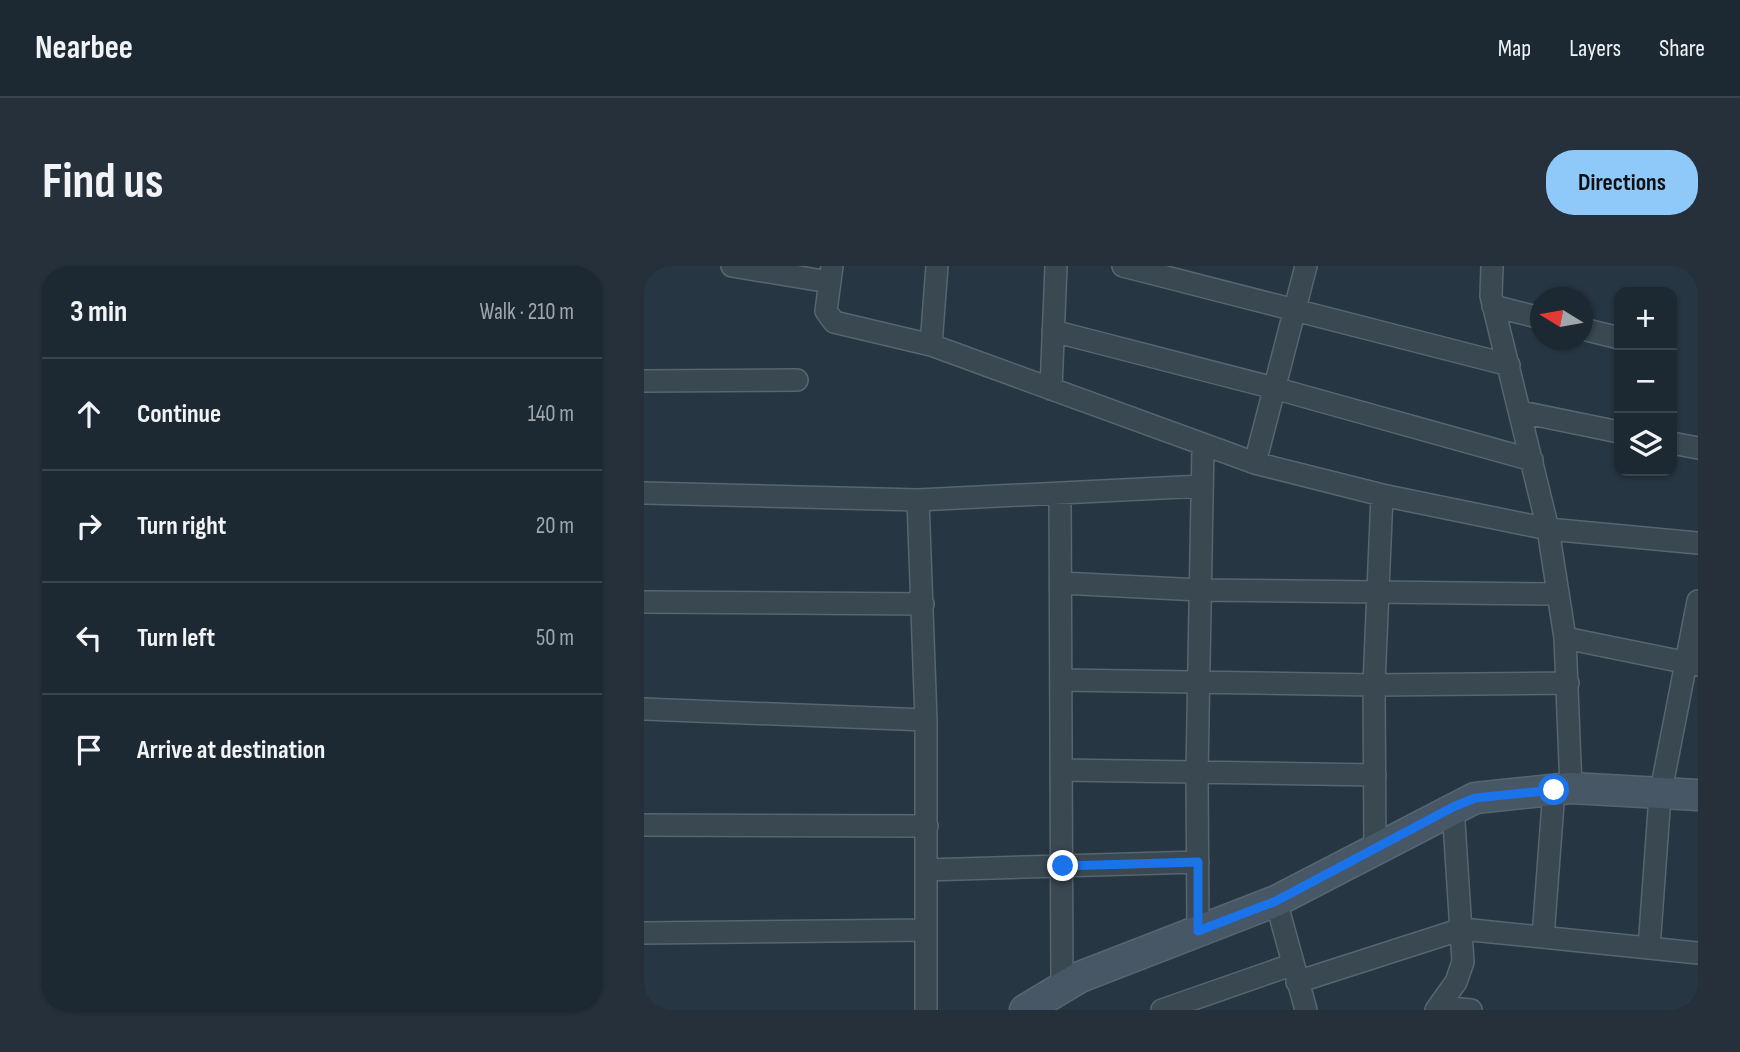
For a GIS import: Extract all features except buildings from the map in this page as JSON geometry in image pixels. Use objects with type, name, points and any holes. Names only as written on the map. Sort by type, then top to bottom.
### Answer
[{"type":"street","points":[[732,266],[831,274],[826,311],[834,322],[931,345],[1255,463],[1382,495],[1548,529],[1698,543]]},
{"type":"street","points":[[931,345],[937,266]]},
{"type":"street","points":[[1051,389],[1056,266]]},
{"type":"street","points":[[1123,266],[1293,312],[1509,365]]},
{"type":"street","points":[[1255,463],[1306,266]]},
{"type":"street","points":[[1490,266],[1490,296],[1548,529],[1565,638],[1568,683],[1562,789],[1543,937]]},
{"type":"street","points":[[1493,306],[1530,315]]},
{"type":"street","points":[[1053,331],[1274,388],[1532,460]]},
{"type":"street","points":[[1593,331],[1614,337]]},
{"type":"street","points":[[644,381],[797,380]]},
{"type":"street","points":[[1521,412],[1614,431]]},
{"type":"street","points":[[1677,444],[1698,448]]},
{"type":"street","points":[[1198,931],[1197,772],[1203,445]]},
{"type":"street","points":[[644,493],[918,500],[1202,486]]},
{"type":"street","points":[[1044,1001],[1063,866],[1060,494]]},
{"type":"street","points":[[1375,851],[1374,685],[1382,495]]},
{"type":"street","points":[[918,500],[926,720],[926,1010]]},
{"type":"street","points":[[1061,583],[1200,590],[1558,594]]},
{"type":"street","points":[[1649,948],[1660,796],[1692,663],[1698,601]]},
{"type":"street","points":[[644,602],[923,604]]},
{"type":"street","points":[[1565,638],[1692,663]]},
{"type":"street","points":[[1062,680],[1374,685],[1568,683]]},
{"type":"street","points":[[644,709],[926,720]]},
{"type":"street","points":[[1062,770],[1375,775]]},
{"type":"street","points":[[1044,1001],[1080,977],[1276,901],[1375,851],[1453,807],[1475,798],[1562,789],[1660,796],[1698,795]]},
{"type":"street","points":[[1438,1009],[1456,982],[1463,962],[1453,807]]},
{"type":"street","points":[[644,825],[927,826]]},
{"type":"street","points":[[926,870],[1198,862]]},
{"type":"street","points":[[1276,901],[1306,1010]]},
{"type":"street","points":[[1162,1010],[1462,929],[1698,953]]},
{"type":"street","points":[[644,933],[926,930]]},
{"type":"street","points":[[1438,1009],[1471,1010]]},
{"type":"route","points":[[1063,866],[1198,862],[1198,931],[1276,901],[1375,851],[1453,807],[1475,798],[1554,790]]}]
